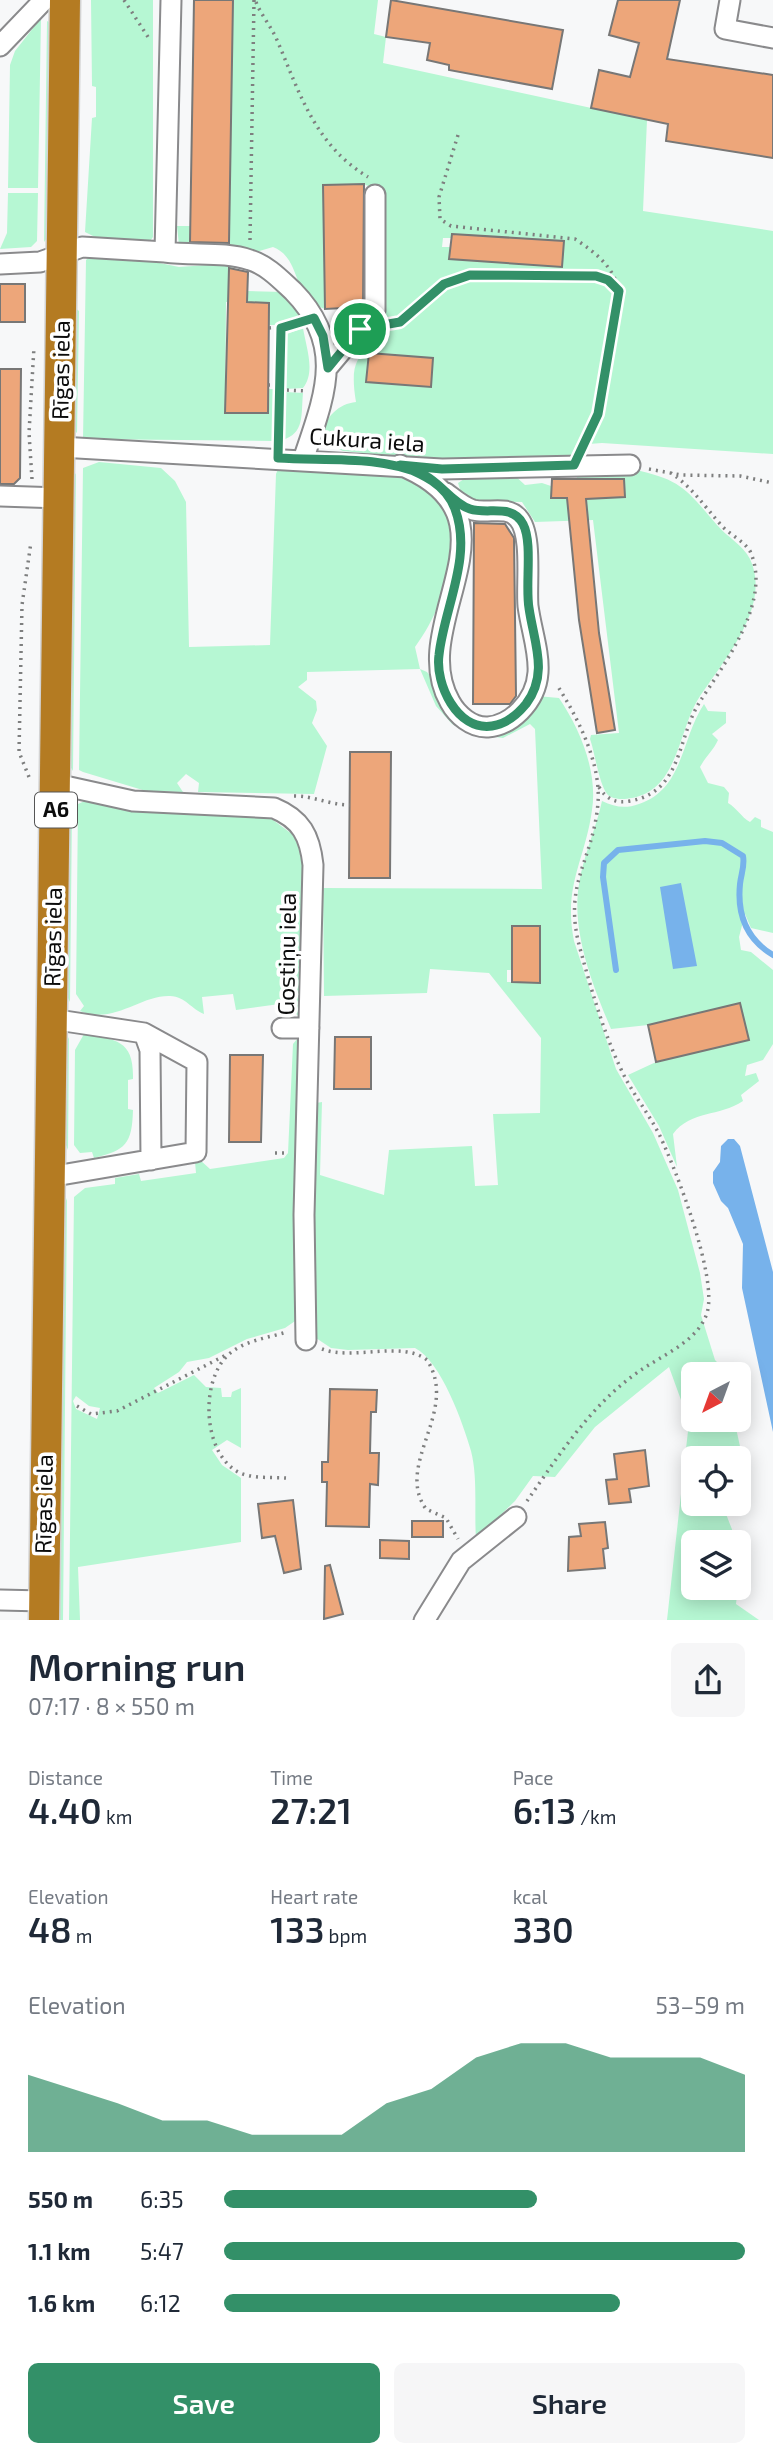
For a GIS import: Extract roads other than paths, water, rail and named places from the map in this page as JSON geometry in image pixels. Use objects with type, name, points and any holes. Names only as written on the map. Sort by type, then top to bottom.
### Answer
[{"type":"highway","name":"Rīgas iela","points":[[43,1611],[65,0]]},
{"type":"street","points":[[0,46],[44,0]]},
{"type":"street","points":[[165,252],[172,0]]},
{"type":"street","points":[[730,0],[725,29],[773,38]]},
{"type":"street","points":[[0,27],[21,27]]},
{"type":"street","points":[[328,368],[375,311],[375,195]]},
{"type":"street","points":[[0,264],[40,262],[82,247],[249,259],[280,279],[314,318],[323,336],[328,368],[326,391],[303,460]]},
{"type":"street","name":"Cukura iela","points":[[60,447],[442,469],[630,466]]},
{"type":"street","points":[[400,465],[427,476],[446,493],[472,510],[508,511],[523,523],[528,607],[540,666],[533,695],[522,709],[500,725],[473,725],[450,702],[441,679],[438,656],[454,592],[460,532],[456,509],[446,493]]},
{"type":"street","points":[[0,496],[60,498]]},
{"type":"street","name":"Gostiņu iela","points":[[56,784],[133,801],[274,808],[288,814],[300,824],[309,842],[313,865],[304,1215],[306,1332]]},
{"type":"street","points":[[49,1177],[196,1153],[197,1062],[144,1033],[51,1018]]},
{"type":"street","points":[[282,1028],[309,1028]]},
{"type":"street","points":[[144,1033],[150,1050],[150,1160]]},
{"type":"street","points":[[424,1620],[461,1561],[516,1517]]},
{"type":"street","points":[[0,1600],[43,1611]]},
{"type":"water","points":[[681,883],[697,966],[673,969],[660,887]]},
{"type":"water","points":[[728,1139],[734,1139],[740,1146],[773,1272],[773,1432],[742,1288],[743,1244],[728,1208],[721,1201],[713,1183],[713,1172],[720,1162],[721,1146]]},
{"type":"waterway","points":[[616,970],[603,877],[604,863],[618,850],[705,841],[722,843],[743,856],[739,895],[745,925],[756,941],[773,955]]}]
